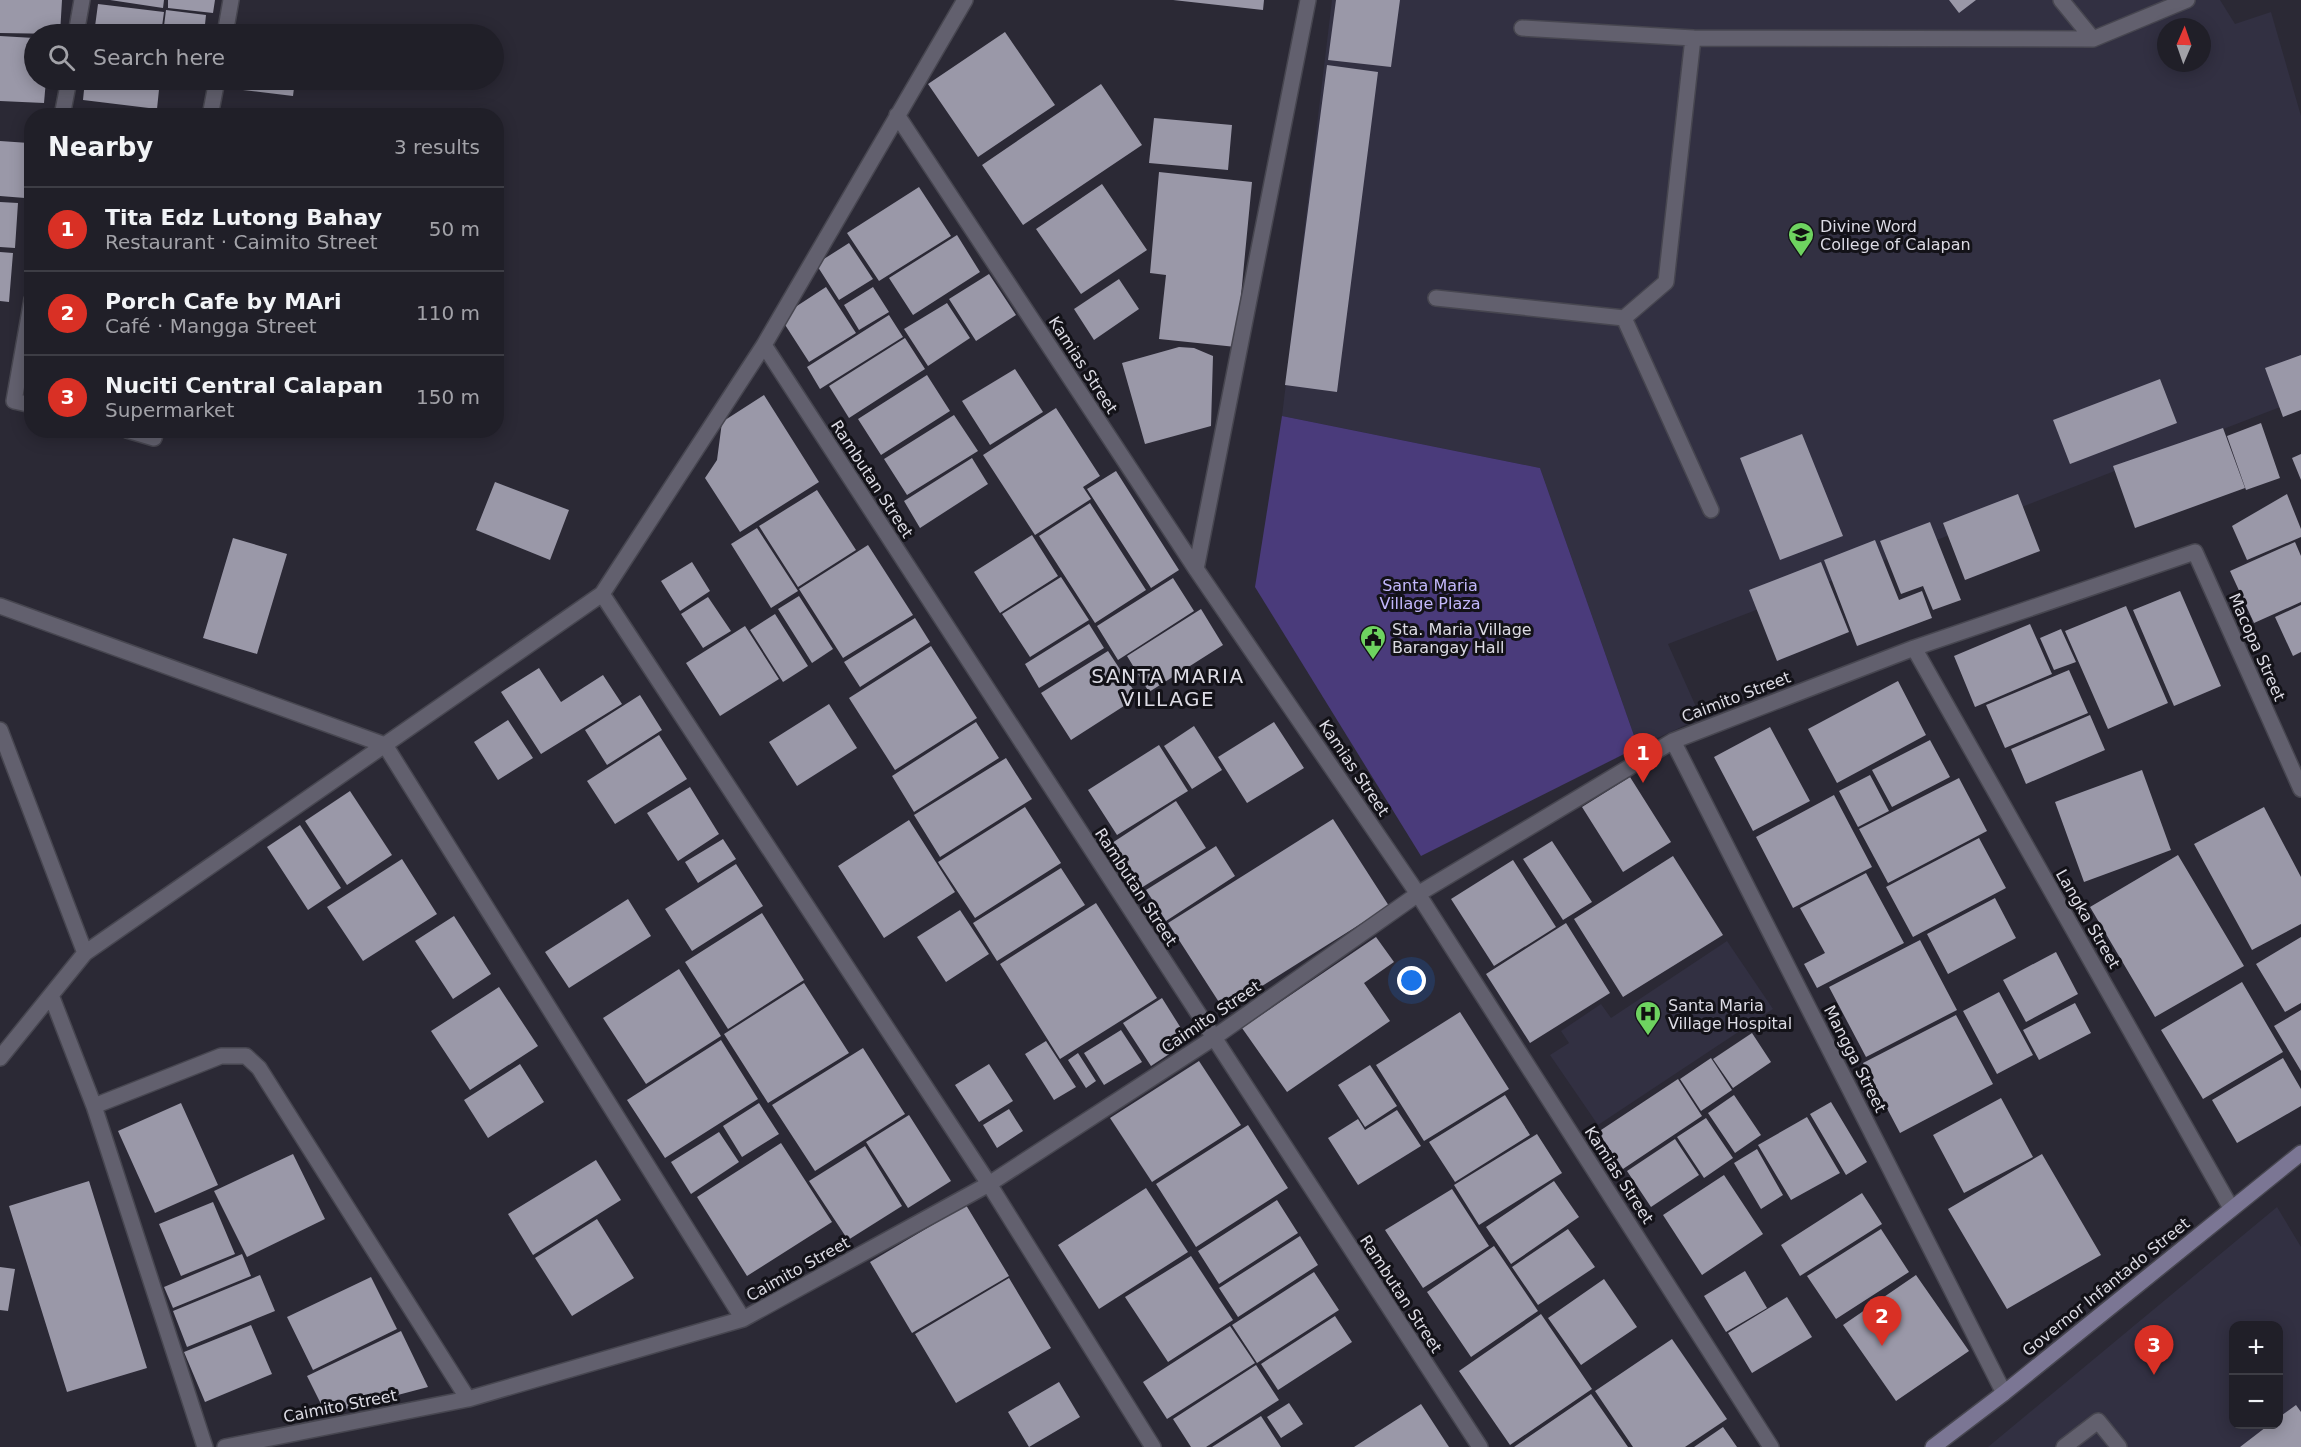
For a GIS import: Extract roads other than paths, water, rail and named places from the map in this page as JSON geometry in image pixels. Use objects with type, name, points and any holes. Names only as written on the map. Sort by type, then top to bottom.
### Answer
[{"type":"street","points":[[78,24],[82,0]]},
{"type":"street","points":[[227,24],[231,0]]},
{"type":"street","points":[[0,1058],[85,953],[602,594],[764,345],[965,0]]},
{"type":"street","points":[[1196,569],[1308,0]]},
{"type":"street","points":[[2061,0],[2092,39]]},
{"type":"street","points":[[1522,28],[1694,38],[2092,39],[2187,0]]},
{"type":"street","points":[[1436,298],[1624,318],[1666,282],[1694,38]]},
{"type":"street","points":[[64,108],[67,90]]},
{"type":"street","points":[[212,108],[215,90]]},
{"type":"street","name":"Kamias Street","points":[[897,115],[1196,569],[1418,894],[1772,1447]]},
{"type":"street","points":[[1624,318],[1711,510]]},
{"type":"street","points":[[24,331],[7,400],[24,403]]},
{"type":"street","name":"Rambutan Street","points":[[764,345],[1212,1039],[1480,1447]]},
{"type":"street","name":"Caimito Street","points":[[225,1447],[468,1399],[743,1319],[989,1184],[1212,1039],[1418,894],[1673,741],[1914,648],[2195,552]]},
{"type":"street","name":"Macopa Street","points":[[2195,552],[2301,789]]},
{"type":"street","points":[[602,594],[989,1184],[1154,1447]]},
{"type":"street","points":[[0,606],[385,745],[743,1319]]},
{"type":"street","name":"Langka Street","points":[[1914,648],[2232,1208]]},
{"type":"street","points":[[0,730],[85,953]]},
{"type":"street","name":"Mangga Street","points":[[1673,741],[2004,1393]]},
{"type":"street","points":[[51,995],[94,1106],[205,1447]]},
{"type":"street","points":[[94,1106],[221,1056],[246,1056],[259,1068],[468,1399]]},
{"type":"street","name":"Governor Infantado Street","points":[[1933,1447],[2004,1393],[2301,1153]]},
{"type":"street","points":[[2064,1447],[2098,1421],[2119,1447]]},
{"type":"place","name":"Divine Word College of Calapan","points":[[1801,258]]},
{"type":"place","name":"Sta. Maria Village Barangay Hall","points":[[1373,661]]},
{"type":"place","name":"Tita Edz Lutong Bahay","points":[[1643,783]]},
{"type":"place","name":"Santa Maria Village Hospital","points":[[1648,1037]]},
{"type":"place","name":"Porch Cafe by MAri","points":[[1882,1346]]},
{"type":"place","name":"Nuciti Central Calapan","points":[[2154,1375]]},
{"type":"district","name":"SANTA MARIA VILLAGE","points":[[1168,688]]},
{"type":"park label","name":"Santa Maria Village Plaza","points":[[1430,594]]}]
